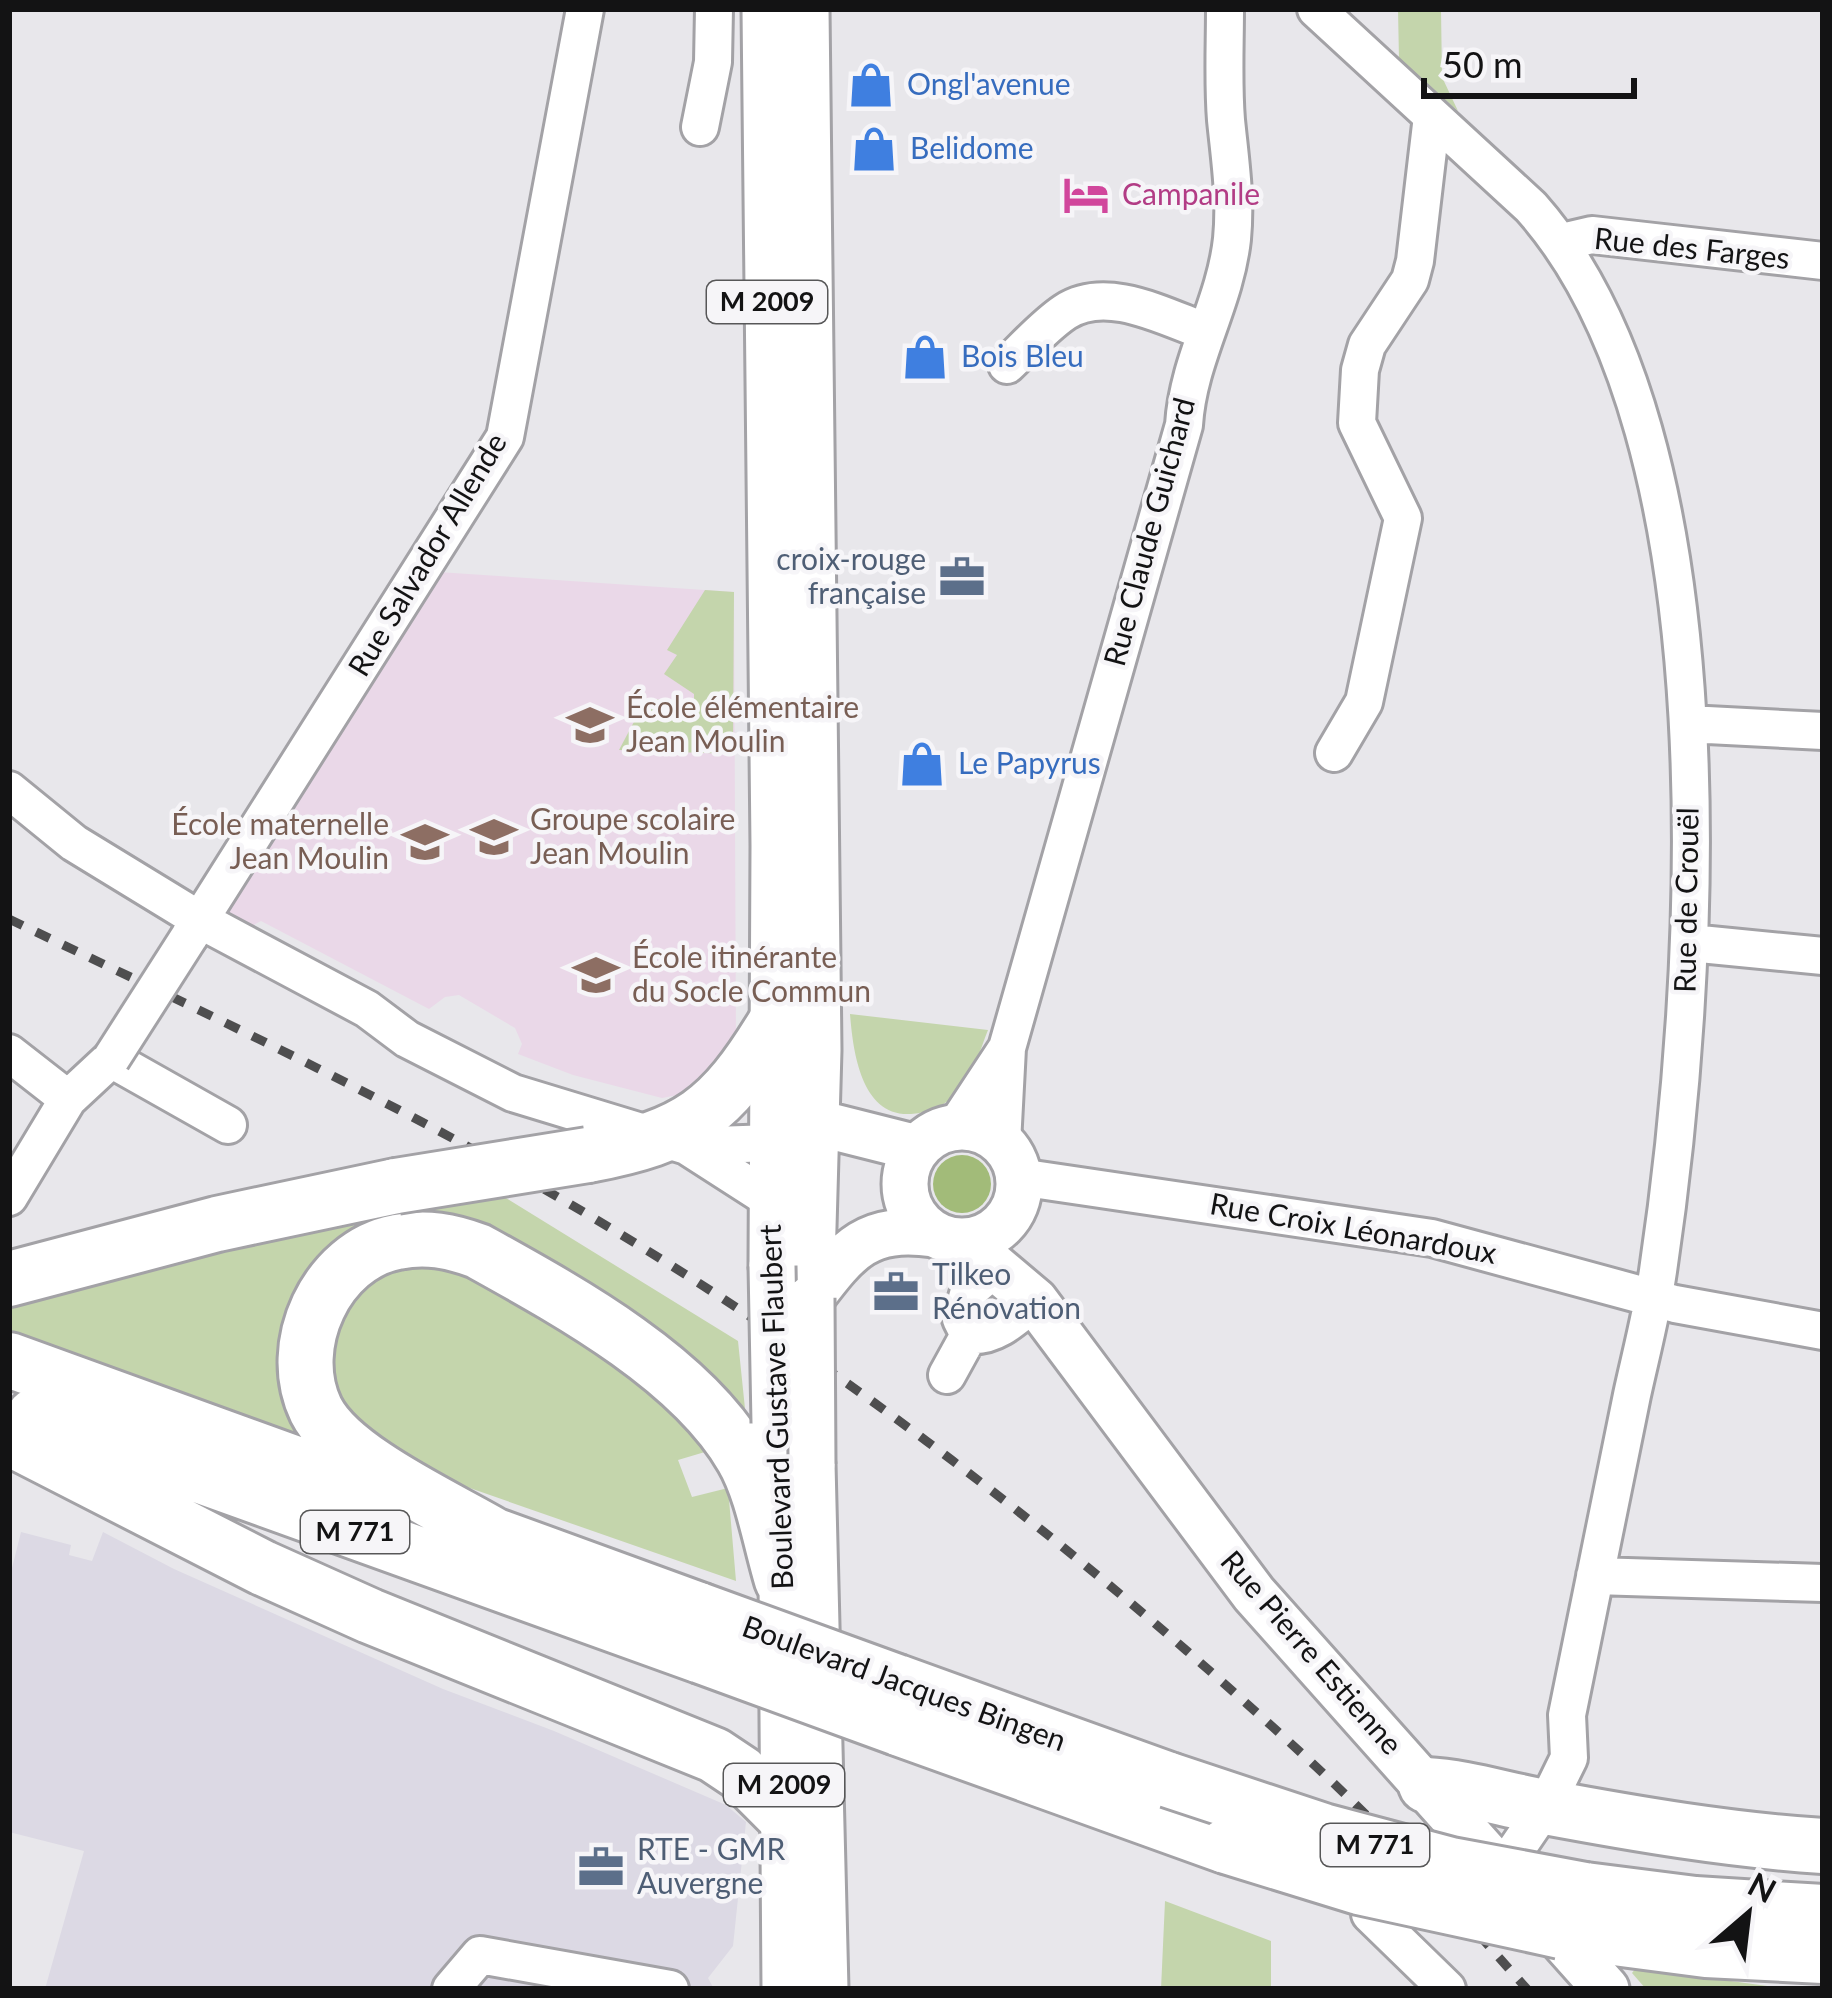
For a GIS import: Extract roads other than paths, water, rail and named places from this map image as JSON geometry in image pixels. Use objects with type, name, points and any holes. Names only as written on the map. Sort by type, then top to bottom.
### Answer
[{"type":"highway","points":[[9,1279],[217,1224],[397,1186],[588,1155],[685,1132],[745,1073],[796,1038]]},
{"type":"highway","points":[[495,1536],[356,1455],[317,1412],[307,1380],[307,1345],[314,1316],[327,1290],[346,1269],[363,1255],[393,1242],[428,1238],[478,1251],[664,1368],[711,1411],[746,1462],[782,1580]]},
{"type":"highway","name":"Boulevard Jacques Bingen","points":[[9,1360],[495,1536],[700,1633]]},
{"type":"highway","name":"Boulevard Jacques Bingen","points":[[9,1407],[700,1633],[897,1705],[1226,1846],[1359,1887],[1484,1916],[1642,1943],[1823,1956]]},
{"type":"highway","points":[[9,1438],[263,1568],[714,1755],[784,1816]]},
{"type":"highway","name":"Boulevard Jacques Bingen","points":[[897,1705],[1451,1864],[1585,1890],[1695,1904],[1823,1912]]},
{"type":"highway","points":[[1426,1785],[1667,1828],[1823,1846]]},
{"type":"highway","points":[[1769,1955],[1823,1971]]},
{"type":"main road","name":"M 2009","points":[[765,9],[796,1038]]},
{"type":"main road","name":"M 2009","points":[[793,1131],[806,9]]},
{"type":"main road","points":[[796,1038],[915,1150],[914,1214],[964,1248]]},
{"type":"main road","points":[[685,1132],[793,1131],[868,1168],[981,1130],[1011,1160],[1014,1208],[1005,1222],[964,1248],[906,1230],[883,1232],[840,1260],[811,1298]]},
{"type":"main road","name":"Boulevard Gustave Flaubert","points":[[785,1989],[782,1580],[771,1201],[793,1131]]},
{"type":"main road","name":"Boulevard Gustave Flaubert","points":[[793,1131],[811,1298],[825,1989]]},
{"type":"main road","name":"Rue Pierre Estienne","points":[[1005,1222],[1035,1301],[1254,1594],[1606,1989]]},
{"type":"main road","name":"Rue Pierre Estienne","points":[[964,1248],[1035,1301]]},
{"type":"street","name":"Rue Salvador Allende","points":[[9,1196],[68,1099],[111,1059],[505,437],[585,9]]},
{"type":"street","points":[[700,128],[713,62],[714,9]]},
{"type":"street","name":"Rue Claude Guichard","points":[[1011,1160],[1006,1048],[1184,425],[1186,393],[1225,281],[1232,238],[1233,166],[1226,117],[1225,9]]},
{"type":"street","name":"Rue de Crouël","points":[[1316,9],[1531,207],[1562,242],[1591,292],[1628,376],[1659,495],[1688,724],[1690,943],[1652,1298],[1567,1715],[1569,1758],[1514,1854],[1519,1892]]},
{"type":"street","points":[[1334,753],[1364,702],[1403,518],[1357,423],[1360,370],[1367,345],[1410,280],[1432,116]]},
{"type":"street","name":"Rue des Farges","points":[[1562,242],[1592,235],[1823,261]]},
{"type":"street","points":[[1007,364],[1067,310],[1097,300],[1124,304],[1204,331]]},
{"type":"street","points":[[1688,724],[1823,731]]},
{"type":"street","points":[[9,790],[194,929],[367,1009],[407,1039],[513,1093],[685,1132]]},
{"type":"street","points":[[1690,943],[1823,956]]},
{"type":"street","points":[[367,1009],[416,1018],[522,1072],[602,1100],[671,1114],[685,1132],[771,1201]]},
{"type":"street","name":"Rue Claude Guichard","points":[[915,1150],[1006,1048]]},
{"type":"street","points":[[9,1053],[68,1099]]},
{"type":"street","points":[[111,1059],[228,1125]]},
{"type":"street","name":"Rue Croix Léonardoux","points":[[1011,1160],[1432,1238],[1652,1298],[1823,1330]]},
{"type":"street","points":[[964,1248],[969,1291],[961,1319],[969,1335]]},
{"type":"street","points":[[969,1335],[985,1336],[1035,1301]]},
{"type":"street","points":[[947,1375],[969,1335]]},
{"type":"street","points":[[1595,1576],[1823,1583]]},
{"type":"street","points":[[1370,1914],[1447,1989]]},
{"type":"street","points":[[451,1989],[480,1955],[670,1989]]},
{"type":"railway","points":[[9,919],[289,1054],[495,1162],[646,1250],[807,1355],[963,1468],[1217,1677],[1392,1841],[1527,1989]]},
{"type":"place","name":"Ongl'avenue","points":[[871,85]]},
{"type":"place","name":"Belidome","points":[[874,149]]},
{"type":"place","name":"Campanile","points":[[1086,195]]},
{"type":"place","name":"Bois Bleu","points":[[925,357]]},
{"type":"place","name":"croix-rouge française","points":[[962,577]]},
{"type":"place","name":"École élémentaire Jean Moulin","points":[[590,725]]},
{"type":"place","name":"Le Papyrus","points":[[922,764]]},
{"type":"place","name":"Groupe scolaire Jean Moulin","points":[[494,837]]},
{"type":"place","name":"École maternelle Jean Moulin","points":[[425,842]]},
{"type":"place","name":"École itinérante du Socle Commun","points":[[596,975]]},
{"type":"place","name":"Tilkeo Rénovation","points":[[896,1292]]},
{"type":"place","name":"RTE - GMR Auvergne","points":[[601,1867]]}]
